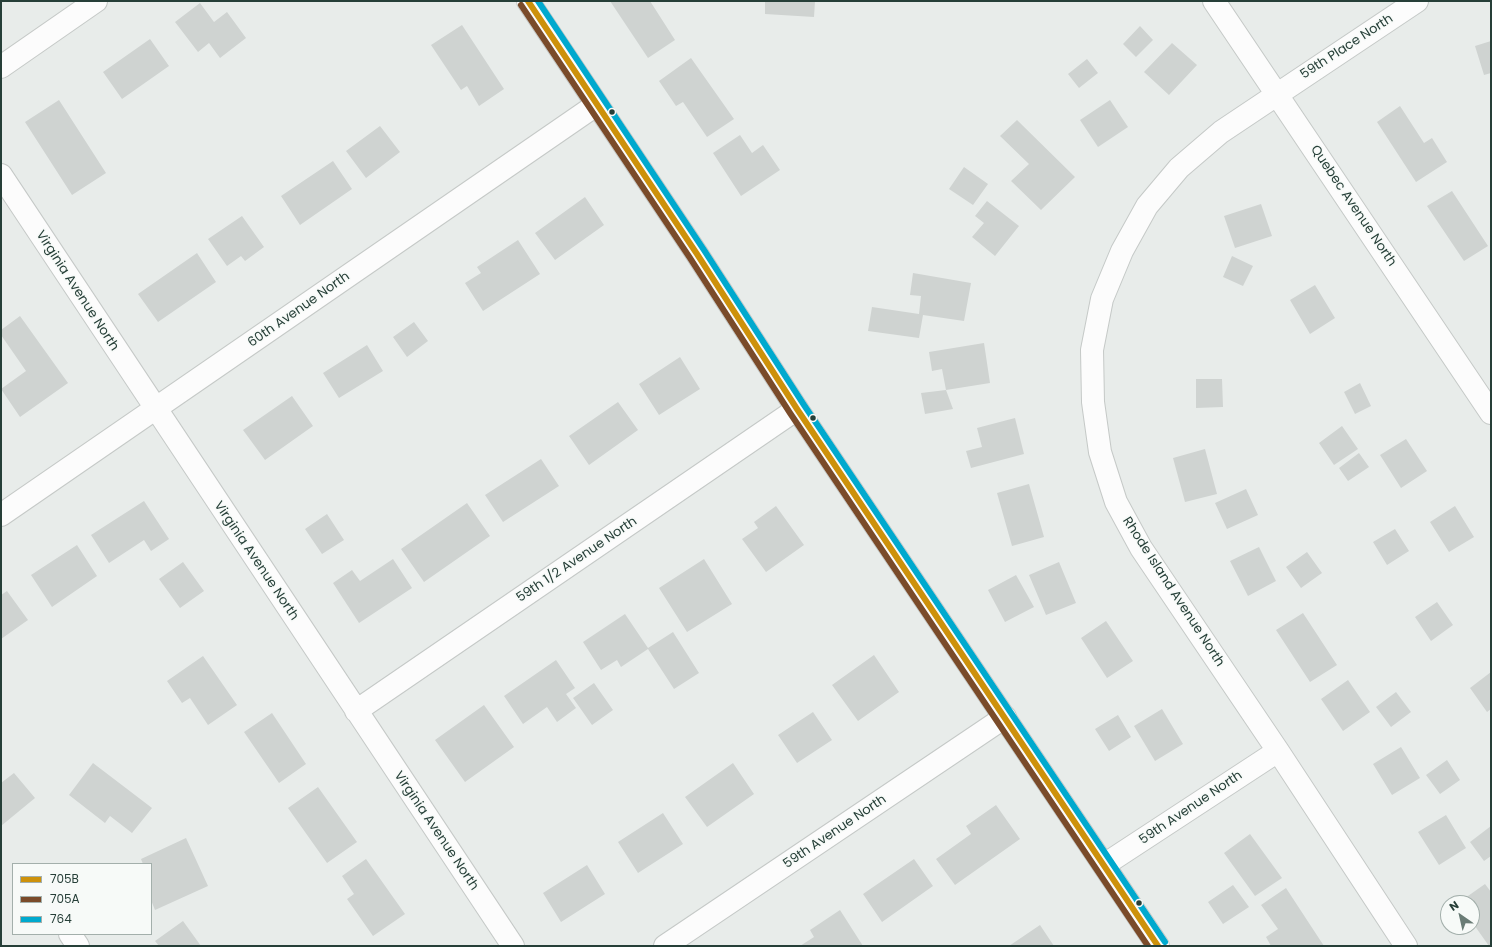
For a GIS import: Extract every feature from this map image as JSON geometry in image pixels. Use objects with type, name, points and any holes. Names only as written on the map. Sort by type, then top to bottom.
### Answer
[{"type":"street","points":[[1,67],[96,1]]},
{"type":"street","points":[[528,1],[596,105],[697,254],[797,409],[1158,946]]},
{"type":"street","name":"Quebec Avenue North","points":[[1214,1],[1278,93],[1491,413]]},
{"type":"street","name":"59th Place North","points":[[1278,93],[1417,1]]},
{"type":"street","name":"Rhode Island Avenue North","points":[[1278,93],[1221,132],[1179,168],[1147,206],[1122,251],[1102,299],[1092,350],[1092,402],[1100,452],[1116,502],[1141,548],[1278,750],[1406,946]]},
{"type":"street","name":"60th Avenue North","points":[[1,515],[596,105]]},
{"type":"street","name":"Virginia Avenue North","points":[[1,175],[513,946]]},
{"type":"street","name":"59th 1/2 Avenue North","points":[[356,711],[797,409]]},
{"type":"street","name":"59th Avenue North","points":[[665,946],[1005,717]]},
{"type":"street","name":"59th Avenue North","points":[[1104,865],[1278,750]]},
{"type":"street","points":[[71,935],[78,946]]},
{"type":"building","points":[[610,1],[650,1],[675,40],[648,58]]},
{"type":"building","points":[[765,1],[815,1],[814,17],[765,14]]},
{"type":"building","points":[[200,3],[214,22],[227,12],[246,38],[220,58],[209,43],[198,52],[175,22]]},
{"type":"building","points":[[462,25],[504,89],[479,106],[467,86],[461,90],[431,45]]},
{"type":"building","points":[[1140,26],[1153,40],[1136,57],[1123,44]]},
{"type":"building","points":[[150,39],[169,66],[122,99],[103,72]]},
{"type":"building","points":[[1491,41],[1491,73],[1484,75],[1475,46]]},
{"type":"building","points":[[1172,43],[1197,65],[1169,95],[1144,72]]},
{"type":"building","points":[[691,58],[734,119],[707,137],[683,102],[676,106],[659,81]]},
{"type":"building","points":[[1087,59],[1098,73],[1079,88],[1068,74]]},
{"type":"building","points":[[59,100],[106,173],[72,195],[25,122]]},
{"type":"building","points":[[1110,100],[1128,127],[1098,147],[1080,120]]},
{"type":"building","points":[[1400,106],[1424,143],[1432,138],[1447,162],[1416,182],[1377,122]]},
{"type":"building","points":[[1017,120],[1075,177],[1041,210],[1011,181],[1029,164],[1000,136]]},
{"type":"building","points":[[380,126],[400,152],[366,178],[346,151]]},
{"type":"building","points":[[740,135],[752,153],[763,145],[780,170],[741,196],[713,153]]},
{"type":"building","points":[[333,161],[352,189],[300,225],[281,196]]},
{"type":"building","points":[[964,167],[988,184],[973,205],[949,189]]},
{"type":"building","points":[[1452,191],[1488,246],[1464,261],[1427,206]]},
{"type":"building","points":[[585,197],[604,225],[555,260],[535,233]]},
{"type":"building","points":[[987,201],[1019,226],[995,256],[972,237],[984,223],[975,216]]},
{"type":"building","points":[[1261,204],[1272,236],[1235,248],[1224,216]]},
{"type":"building","points":[[242,216],[264,247],[245,261],[241,256],[227,266],[208,239]]},
{"type":"building","points":[[518,240],[540,274],[483,311],[465,283],[481,273],[477,267]]},
{"type":"building","points":[[197,253],[216,282],[158,322],[138,294]]},
{"type":"building","points":[[1232,256],[1253,266],[1243,286],[1223,277]]},
{"type":"building","points":[[913,273],[971,283],[964,321],[923,315],[919,338],[868,331],[872,307],[919,314],[921,296],[910,295]]},
{"type":"building","points":[[1315,285],[1335,318],[1310,334],[1290,300]]},
{"type":"building","points":[[20,316],[68,383],[20,417],[1,389],[26,371],[1,335],[1,330]]},
{"type":"building","points":[[414,322],[428,341],[407,357],[393,337]]},
{"type":"building","points":[[984,343],[990,383],[946,390],[942,369],[932,371],[929,352]]},
{"type":"building","points":[[367,345],[383,371],[339,398],[323,373]]},
{"type":"building","points":[[680,357],[700,389],[659,415],[639,384]]},
{"type":"building","points":[[1196,379],[1222,379],[1223,407],[1196,408]]},
{"type":"building","points":[[1360,383],[1371,406],[1355,414],[1344,392]]},
{"type":"building","points":[[946,390],[953,409],[925,414],[921,393]]},
{"type":"building","points":[[292,396],[313,426],[265,460],[243,430]]},
{"type":"building","points":[[618,402],[638,430],[589,465],[569,436]]},
{"type":"building","points":[[1015,418],[1024,454],[971,468],[966,451],[982,447],[977,428]]},
{"type":"building","points":[[1342,426],[1358,449],[1334,465],[1319,443]]},
{"type":"building","points":[[1406,439],[1427,471],[1401,488],[1380,455]]},
{"type":"building","points":[[1205,449],[1217,494],[1185,502],[1173,458]]},
{"type":"building","points":[[1359,453],[1369,467],[1348,481],[1339,468]]},
{"type":"building","points":[[541,459],[559,486],[503,522],[485,495]]},
{"type":"building","points":[[1029,484],[1044,537],[1012,546],[997,493]]},
{"type":"building","points":[[1246,489],[1258,515],[1227,529],[1215,503]]},
{"type":"building","points":[[144,501],[169,539],[151,551],[144,540],[109,563],[91,535]]},
{"type":"building","points":[[467,503],[490,536],[424,582],[401,549]]},
{"type":"building","points":[[776,506],[804,545],[766,572],[742,539],[758,528],[754,522]]},
{"type":"building","points":[[1455,506],[1474,537],[1449,552],[1430,522]]},
{"type":"building","points":[[327,514],[344,540],[322,554],[305,529]]},
{"type":"building","points":[[1395,529],[1409,551],[1387,565],[1373,542]]},
{"type":"building","points":[[77,545],[97,576],[52,607],[31,575]]},
{"type":"building","points":[[1259,547],[1276,581],[1248,596],[1230,561]]},
{"type":"building","points":[[1307,552],[1322,573],[1301,588],[1286,567]]},
{"type":"building","points":[[393,559],[412,588],[359,623],[333,583],[352,570],[360,581]]},
{"type":"building","points":[[704,559],[732,604],[687,632],[659,588]]},
{"type":"building","points":[[183,562],[204,591],[180,608],[159,579]]},
{"type":"building","points":[[1059,562],[1076,603],[1046,615],[1029,575]]},
{"type":"building","points":[[1016,575],[1034,607],[1005,622],[988,590]]},
{"type":"building","points":[[7,591],[28,620],[1,639],[1,595]]},
{"type":"building","points":[[1437,602],[1453,625],[1431,641],[1415,617]]},
{"type":"building","points":[[1303,613],[1337,665],[1310,682],[1276,630]]},
{"type":"building","points":[[625,614],[648,648],[673,632],[699,673],[674,689],[648,649],[621,667],[617,660],[601,670],[583,642]]},
{"type":"building","points":[[1106,621],[1133,661],[1107,678],[1081,638]]},
{"type":"building","points":[[874,655],[899,692],[858,721],[832,685]]},
{"type":"building","points":[[203,656],[237,705],[208,725],[190,698],[182,703],[167,681]]},
{"type":"building","points":[[556,660],[575,688],[566,694],[576,708],[557,722],[547,707],[523,724],[504,696]]},
{"type":"building","points":[[1491,672],[1491,709],[1487,712],[1470,688]]},
{"type":"building","points":[[1348,680],[1370,712],[1343,731],[1321,699]]},
{"type":"building","points":[[594,683],[613,710],[592,725],[573,698]]},
{"type":"building","points":[[1396,692],[1411,712],[1391,727],[1376,707]]},
{"type":"building","points":[[484,705],[514,747],[465,782],[435,740]]},
{"type":"building","points":[[1162,709],[1183,744],[1155,761],[1134,726]]},
{"type":"building","points":[[813,712],[832,740],[797,763],[778,735]]},
{"type":"building","points":[[272,713],[306,764],[279,783],[244,732]]},
{"type":"building","points":[[1118,715],[1131,737],[1109,751],[1095,729]]},
{"type":"building","points":[[1401,747],[1420,778],[1392,795],[1373,764]]},
{"type":"building","points":[[1447,760],[1460,780],[1440,794],[1426,775]]},
{"type":"building","points":[[93,763],[152,808],[132,833],[110,816],[105,823],[69,795]]},
{"type":"building","points":[[733,763],[754,794],[707,827],[685,797]]},
{"type":"building","points":[[14,773],[35,798],[1,826],[1,783]]},
{"type":"building","points":[[318,787],[357,842],[327,863],[288,808]]},
{"type":"building","points":[[996,805],[1020,839],[955,885],[936,859],[971,834],[966,826]]},
{"type":"building","points":[[663,813],[683,844],[638,873],[618,842]]},
{"type":"building","points":[[1446,815],[1466,848],[1439,865],[1418,832]]},
{"type":"building","points":[[1491,826],[1491,856],[1484,861],[1470,842]]},
{"type":"building","points":[[1250,834],[1282,878],[1255,896],[1224,853]]},
{"type":"building","points":[[186,838],[208,886],[155,910],[152,902],[152,863],[143,863],[141,859]]},
{"type":"building","points":[[366,859],[405,914],[373,936],[347,899],[354,894],[342,876]]},
{"type":"building","points":[[914,859],[933,886],[882,922],[863,894]]},
{"type":"building","points":[[587,865],[605,894],[561,922],[543,893]]},
{"type":"building","points":[[1485,884],[1491,892],[1491,946],[1489,946],[1480,933],[1480,895],[1469,895]]},
{"type":"building","points":[[1233,885],[1249,907],[1223,924],[1208,902]]},
{"type":"building","points":[[1286,888],[1324,946],[1271,946],[1266,937],[1278,929],[1261,905]]},
{"type":"building","points":[[840,910],[863,946],[800,946],[814,937],[810,930]]},
{"type":"building","points":[[183,921],[201,946],[159,946],[155,941]]},
{"type":"building","points":[[1040,925],[1054,946],[1009,946]]},
{"type":"transit line","name":"705B","points":[[528,1],[697,254],[797,409],[1158,946]]},
{"type":"transit line","name":"764","points":[[538,1],[704,250],[804,405],[1165,942]]},
{"type":"transit line","name":"705A","points":[[521,5],[690,258],[790,413],[1148,946]]}]
